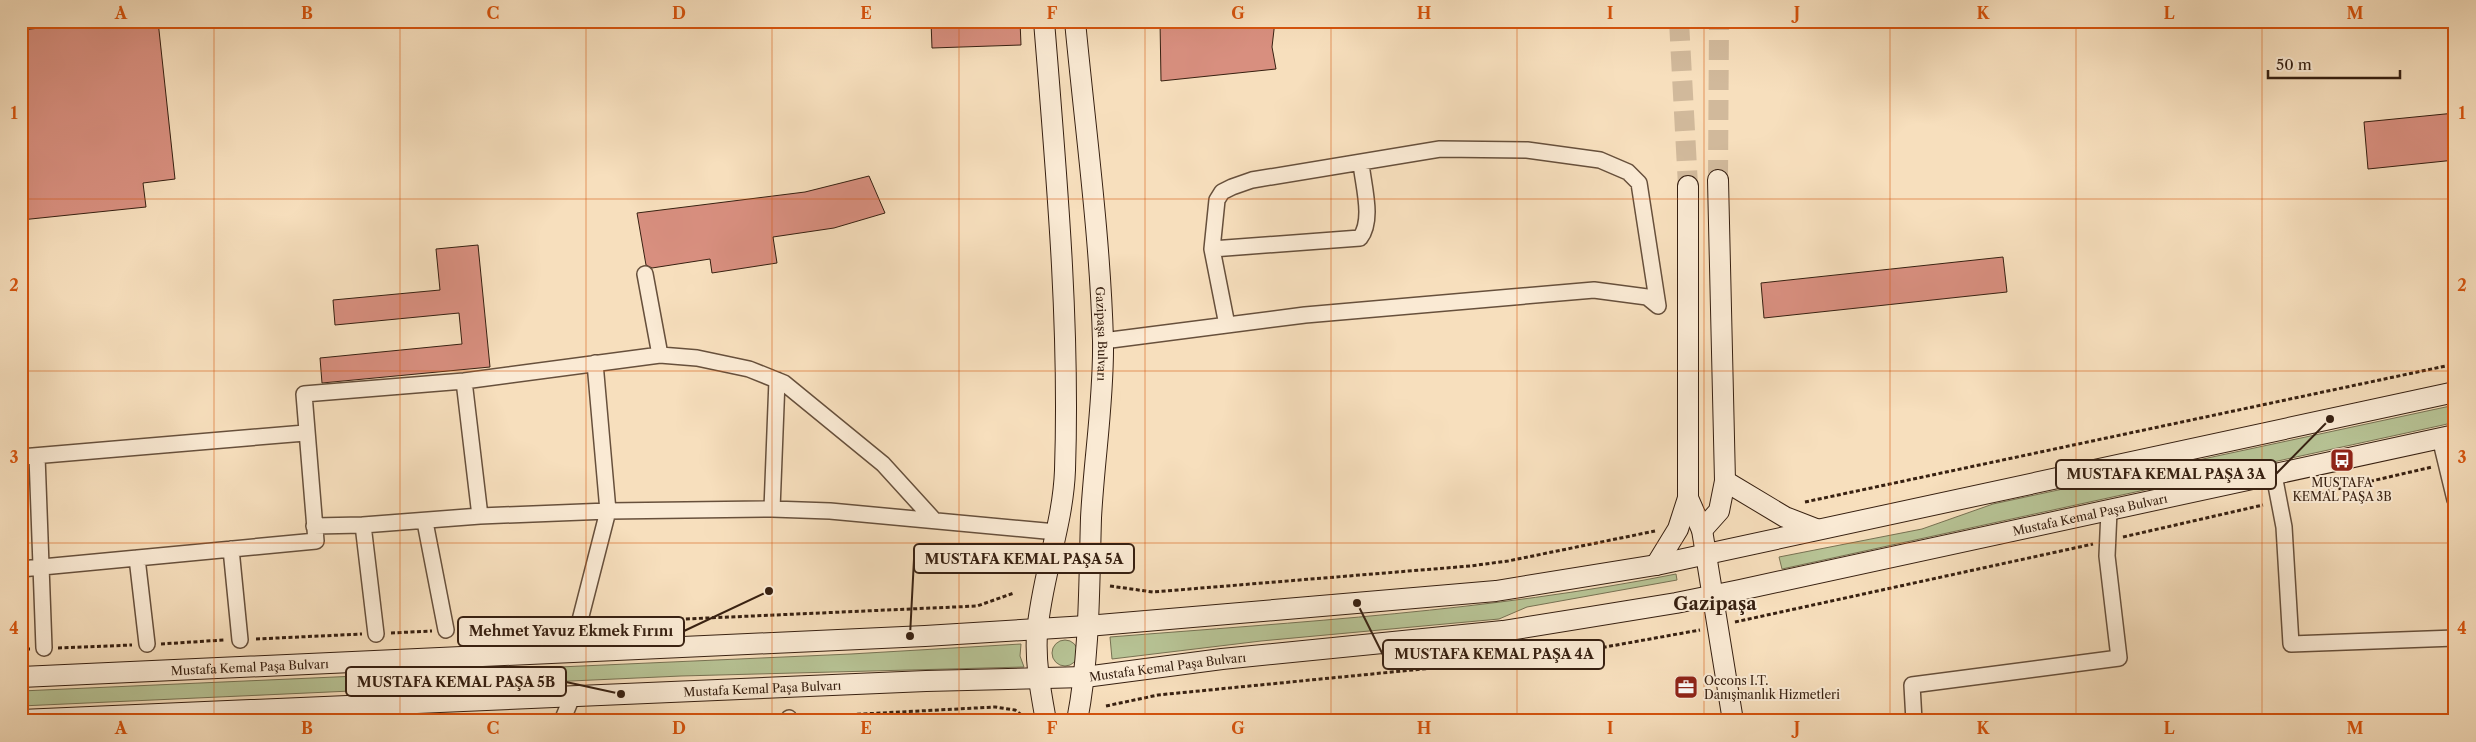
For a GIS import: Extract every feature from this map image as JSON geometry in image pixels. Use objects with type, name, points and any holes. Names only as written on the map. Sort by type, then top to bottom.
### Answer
[{"type":"main road","points":[[1044,21],[1059,216],[1064,338],[1065,472],[1038,629],[1039,680],[1046,721]]},
{"type":"main road","name":"Gazipaşa Bulvarı","points":[[1075,21],[1093,206],[1103,341],[1102,384],[1093,469],[1085,677],[1077,721]]},
{"type":"main road","points":[[1702,530],[1720,511],[1726,481],[1718,180]]},
{"type":"main road","points":[[1656,565],[1678,529],[1688,498],[1688,186]]},
{"type":"main road","name":"Mustafa Kemal Paşa Bulvarı","points":[[21,677],[1038,629],[1496,591],[1656,565],[2455,392]]},
{"type":"main road","name":"Mustafa Kemal Paşa Bulvarı","points":[[21,720],[926,680],[1039,680],[1085,677],[1222,659],[1502,631],[1676,604],[2448,437]]},
{"type":"main road","points":[[1726,481],[1785,517],[1816,529]]},
{"type":"main road","points":[[1688,498],[1702,530],[1733,721]]},
{"type":"street","points":[[1103,341],[1305,315],[1594,290],[1647,296],[1658,306],[1639,183],[1628,172],[1600,160],[1527,150],[1440,149],[1252,180],[1227,190],[1217,200],[1212,249],[1227,325]]},
{"type":"street","points":[[1212,249],[1360,238],[1366,231],[1367,220],[1361,163]]},
{"type":"street","points":[[645,274],[660,355]]},
{"type":"street","points":[[21,569],[316,541],[305,433],[304,394],[464,381],[660,355],[697,358],[749,370],[784,383],[883,464],[934,520]]},
{"type":"street","points":[[579,624],[608,511],[595,363]]},
{"type":"street","points":[[772,509],[777,380]]},
{"type":"street","points":[[464,381],[480,516]]},
{"type":"street","points":[[21,457],[305,433]]},
{"type":"street","points":[[2448,437],[2455,500]]},
{"type":"street","points":[[37,456],[44,648]]},
{"type":"street","points":[[2274,475],[2284,527],[2292,644],[2455,638]]},
{"type":"street","points":[[314,526],[425,522],[480,516],[608,511],[772,509],[830,511],[1056,532]]},
{"type":"street","points":[[1914,721],[1912,685],[2119,658],[2107,556],[2109,511]]},
{"type":"street","points":[[425,522],[446,630]]},
{"type":"street","points":[[364,525],[376,634]]},
{"type":"street","points":[[231,549],[240,640]]},
{"type":"street","points":[[137,558],[147,644]]},
{"type":"street","points":[[562,721],[572,696]]},
{"type":"path","points":[[1805,502],[2455,364]]},
{"type":"path","points":[[1110,586],[1162,592],[1470,566],[1508,561],[1658,530]]},
{"type":"path","points":[[21,650],[977,606],[1014,593]]},
{"type":"path","points":[[720,721],[790,719],[995,707],[1015,710],[1029,721]]},
{"type":"green space","points":[[2455,405],[2455,422],[2443,425],[1782,569],[1779,557],[1922,529],[1993,504]]},
{"type":"green space","points":[[1676,574],[1677,580],[1527,607],[1499,619],[1261,641],[1112,659],[1110,637],[1394,614],[1536,597]]},
{"type":"green space","points":[[1065,640],[1074,644],[1078,653],[1074,662],[1065,666],[1056,662],[1052,653],[1056,644]]},
{"type":"green space","points":[[1021,644],[1020,656],[1024,667],[681,676],[21,706],[21,691],[851,654]]},
{"type":"building","points":[[106,21],[158,21],[175,179],[143,183],[146,207],[21,220],[21,30]]},
{"type":"building","points":[[931,21],[1020,21],[1021,45],[932,48]]},
{"type":"building","points":[[1160,21],[1275,21],[1272,47],[1276,69],[1161,81]]},
{"type":"building","points":[[2455,113],[2455,160],[2368,169],[2364,122]]},
{"type":"building","points":[[869,176],[885,213],[834,228],[773,237],[777,263],[712,273],[710,259],[652,268],[646,265],[637,213],[805,192]]},
{"type":"building","points":[[478,245],[490,367],[322,383],[320,358],[462,344],[459,313],[335,325],[333,300],[440,290],[436,249]]},
{"type":"building","points":[[2003,257],[2007,292],[1764,318],[1761,283]]},
{"type":"tunnel","points":[[1679,21],[1688,186]]},
{"type":"tunnel","points":[[1718,180],[1719,21]]},
{"type":"place","name":"MUSTAFA KEMAL PAŞA 3A","points":[[2330,419]]},
{"type":"place","name":"MUSTAFA KEMAL PAŞA 3B","points":[[2342,460]]},
{"type":"place","name":"Mehmet Yavuz Ekmek Fırını","points":[[769,591]]},
{"type":"place","name":"MUSTAFA KEMAL PAŞA 4A","points":[[1357,603]]},
{"type":"place","name":"MUSTAFA KEMAL PAŞA 5A","points":[[910,636]]},
{"type":"place","name":"Occons I.T. Danışmanlık Hizmetleri","points":[[1686,687]]},
{"type":"place","name":"MUSTAFA KEMAL PAŞA 5B","points":[[621,694]]},
{"type":"district","name":"Gazipaşa","points":[[1715,604]]}]
